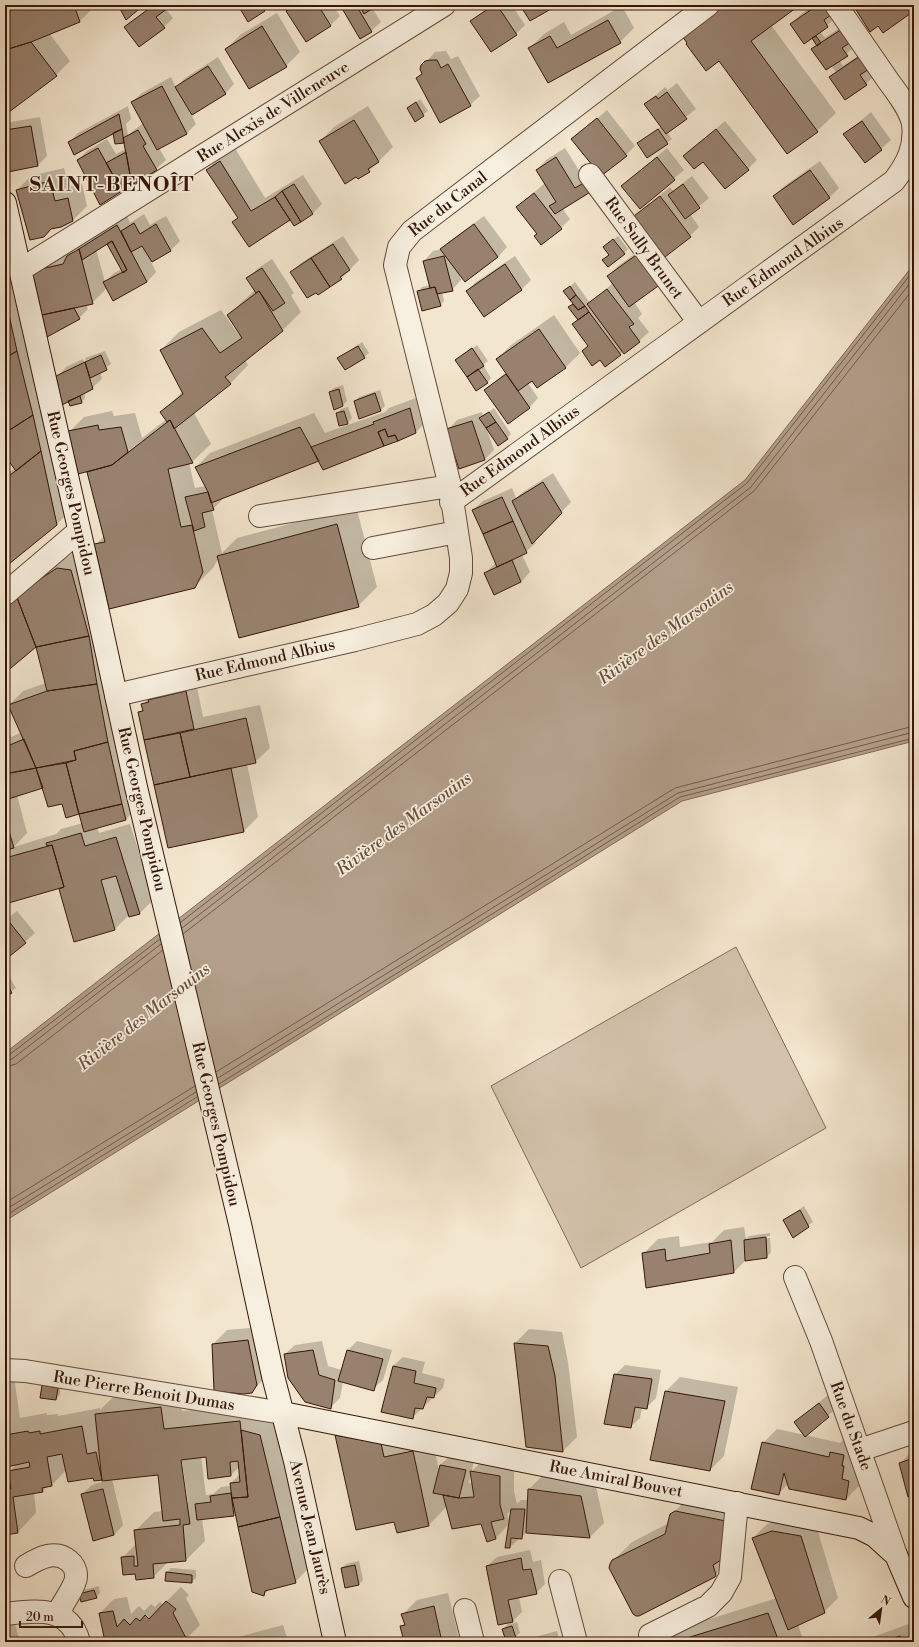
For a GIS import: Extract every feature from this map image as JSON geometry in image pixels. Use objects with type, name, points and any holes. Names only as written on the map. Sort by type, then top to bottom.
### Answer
[{"type":"street","name":"Rue Alexis de Villeneuve","points":[[20,270],[444,5]]},
{"type":"street","name":"Rue du Canal","points":[[451,494],[395,265],[399,247],[412,231],[708,5]]},
{"type":"street","name":"Rue Edmond Albius","points":[[116,694],[355,640],[417,624],[434,615],[448,603],[457,588],[461,573],[461,558],[451,494],[698,322],[894,181],[905,166],[911,151],[914,135],[912,123],[908,111],[836,5]]},
{"type":"street","name":"Rue Sully Brunet","points":[[590,174],[698,322]]},
{"type":"street","name":"Rue Georges Pompidou","points":[[5,203],[116,694],[220,1144],[240,1224],[273,1376],[283,1413]]},
{"type":"street","points":[[260,516],[451,494]]},
{"type":"street","points":[[5,594],[79,531]]},
{"type":"street","points":[[373,548],[456,532]]},
{"type":"street","name":"Rue du Stade","points":[[795,1277],[821,1341],[896,1555]]},
{"type":"street","name":"Rue Pierre Benoit Dumas","points":[[5,1370],[283,1413]]},
{"type":"street","name":"Rue Amiral Bouvet","points":[[283,1413],[859,1528],[875,1536],[896,1555],[914,1597]]},
{"type":"street","name":"Avenue Jean Jaurès","points":[[283,1413],[336,1642]]},
{"type":"street","points":[[860,1450],[914,1432]]},
{"type":"street","points":[[650,1635],[708,1606],[721,1593],[730,1577],[737,1503]]},
{"type":"street","points":[[26,1566],[48,1556],[58,1556],[67,1559],[73,1565],[77,1575],[57,1614]]},
{"type":"street","points":[[560,1581],[576,1642]]},
{"type":"street","points":[[5,1614],[43,1610],[57,1614],[69,1624],[79,1642]]},
{"type":"street","points":[[465,1610],[473,1642]]},
{"type":"shaded area","points":[[736,947],[826,1128],[581,1268],[491,1086]]},
{"type":"water","name":"Rivière des Marsouins","points":[[914,264],[914,741],[682,801],[5,1221],[5,1053],[745,480]]},
{"type":"building","points":[[5,5],[74,5],[80,22],[31,42],[5,50]]},
{"type":"building","points":[[118,5],[144,5],[126,20]]},
{"type":"building","points":[[154,5],[172,5],[156,17],[165,28],[139,47],[124,27]]},
{"type":"building","points":[[242,5],[262,5],[265,11],[248,22],[239,7]]},
{"type":"building","points":[[296,5],[318,5],[331,26],[306,42],[286,11]]},
{"type":"building","points":[[340,5],[356,5],[372,32],[360,39]]},
{"type":"building","points":[[359,5],[378,5],[364,14]]},
{"type":"building","points":[[494,5],[497,5],[517,35],[491,52],[470,21]]},
{"type":"building","points":[[520,5],[558,5],[530,21]]},
{"type":"building","points":[[718,5],[800,5],[751,41],[818,132],[787,154],[719,61],[706,71],[686,44],[687,43],[680,33]]},
{"type":"building","points":[[818,5],[825,5],[831,15],[824,20],[828,27],[804,44],[790,24]]},
{"type":"building","points":[[853,5],[914,5],[914,11],[883,33],[878,26],[870,32]]},
{"type":"building","points":[[608,20],[621,43],[548,83],[528,48],[550,36],[557,48]]},
{"type":"building","points":[[262,26],[287,67],[249,89],[225,49]]},
{"type":"building","points":[[842,29],[851,42],[842,48],[848,56],[826,70],[811,49]]},
{"type":"building","points":[[816,36],[821,43],[817,46],[812,38]]},
{"type":"building","points":[[31,42],[57,76],[5,115],[5,50]]},
{"type":"building","points":[[860,56],[869,69],[860,75],[867,85],[845,100],[829,77]]},
{"type":"building","points":[[437,60],[441,68],[448,64],[471,106],[440,123],[416,78],[422,74],[420,69],[421,65],[425,61]]},
{"type":"building","points":[[208,66],[226,94],[192,115],[175,87]]},
{"type":"building","points":[[162,86],[187,134],[157,150],[131,102]]},
{"type":"building","points":[[667,92],[687,119],[666,134],[644,104],[656,96],[658,99]]},
{"type":"building","points":[[416,102],[424,116],[415,122],[407,108]]},
{"type":"building","points":[[119,114],[122,129],[74,155],[68,142]]},
{"type":"building","points":[[597,118],[627,156],[601,176],[571,139]]},
{"type":"building","points":[[354,120],[379,162],[368,169],[370,172],[358,179],[356,177],[345,184],[319,141]]},
{"type":"building","points":[[862,121],[882,150],[865,163],[843,134]]},
{"type":"building","points":[[31,126],[38,166],[8,172],[5,156],[5,130]]},
{"type":"building","points":[[122,129],[124,143],[115,144],[113,133]]},
{"type":"building","points":[[658,129],[668,144],[647,158],[637,143]]},
{"type":"building","points":[[716,129],[749,170],[725,189],[703,162],[694,169],[683,156]]},
{"type":"building","points":[[138,130],[146,144],[143,146],[157,170],[132,185],[123,138]]},
{"type":"building","points":[[98,148],[122,191],[100,205],[77,160]]},
{"type":"building","points":[[126,152],[132,185],[122,191],[106,163]]},
{"type":"building","points":[[556,157],[575,188],[587,181],[592,191],[555,214],[549,206],[556,202],[536,170]]},
{"type":"building","points":[[657,157],[675,180],[640,209],[621,186]]},
{"type":"building","points":[[220,161],[251,211],[275,197],[290,220],[249,247],[232,222],[238,218],[206,170]]},
{"type":"building","points":[[810,170],[830,198],[793,225],[773,196]]},
{"type":"building","points":[[50,181],[55,201],[68,198],[73,221],[61,227],[51,229],[44,237],[30,240],[16,190]]},
{"type":"building","points":[[294,184],[313,214],[301,222],[282,191]]},
{"type":"building","points":[[683,184],[700,208],[685,219],[668,195]]},
{"type":"building","points":[[282,191],[301,222],[294,226],[275,197]]},
{"type":"building","points":[[534,193],[562,229],[541,245],[534,236],[537,234],[516,207]]},
{"type":"building","points":[[660,196],[691,237],[661,260],[630,219]]},
{"type":"building","points":[[134,223],[140,234],[156,224],[171,251],[152,262],[142,246],[131,252],[121,231]]},
{"type":"building","points":[[474,224],[498,257],[465,282],[440,249]]},
{"type":"building","points":[[117,225],[147,282],[113,301],[103,282],[127,270],[112,241],[82,260],[79,249]]},
{"type":"building","points":[[613,239],[625,254],[608,267],[602,260],[609,255],[603,247]]},
{"type":"building","points":[[112,241],[127,270],[123,273],[107,244]]},
{"type":"building","points":[[333,244],[350,270],[340,277],[342,279],[330,287],[311,258]]},
{"type":"building","points":[[79,249],[93,304],[42,315],[32,271],[63,264],[67,256]]},
{"type":"building","points":[[639,253],[661,284],[629,307],[607,276]]},
{"type":"building","points":[[444,256],[453,291],[437,294],[435,287],[430,288],[423,261]]},
{"type":"building","points":[[311,258],[330,287],[318,295],[316,293],[307,298],[290,272]]},
{"type":"building","points":[[505,264],[522,290],[484,317],[466,291]]},
{"type":"building","points":[[262,268],[285,303],[273,311],[259,291],[256,293],[246,278]]},
{"type":"building","points":[[570,286],[576,295],[570,300],[563,291]]},
{"type":"building","points":[[435,287],[441,306],[422,311],[417,291]]},
{"type":"building","points":[[607,289],[634,324],[629,327],[640,342],[624,354],[587,304]]},
{"type":"building","points":[[259,291],[283,331],[225,377],[231,384],[174,429],[170,420],[167,422],[160,412],[183,394],[160,350],[202,328],[220,353],[242,338],[227,315]]},
{"type":"building","points":[[576,295],[585,306],[578,310],[570,300]]},
{"type":"building","points":[[5,297],[17,351],[5,358]]},
{"type":"building","points":[[573,304],[578,310],[585,306],[589,312],[578,320],[568,307]]},
{"type":"building","points":[[74,308],[80,319],[47,337],[42,315]]},
{"type":"building","points":[[589,312],[621,355],[605,367],[600,360],[592,366],[582,351],[588,346],[572,324]]},
{"type":"building","points":[[539,329],[566,368],[537,388],[532,381],[518,391],[496,359]]},
{"type":"building","points":[[358,346],[365,358],[345,370],[337,358]]},
{"type":"building","points":[[472,348],[484,366],[467,377],[455,360]]},
{"type":"building","points":[[17,351],[33,415],[5,433],[5,358]]},
{"type":"building","points":[[101,355],[107,370],[90,378],[85,362]]},
{"type":"building","points":[[85,362],[93,389],[62,405],[56,376]]},
{"type":"building","points":[[478,369],[488,383],[476,391],[467,377]]},
{"type":"building","points":[[506,374],[530,408],[508,424],[484,390]]},
{"type":"building","points":[[339,389],[343,406],[334,410],[329,392]]},
{"type":"building","points":[[375,393],[381,411],[359,419],[354,401]]},
{"type":"building","points":[[80,396],[82,403],[70,406],[68,401]]},
{"type":"building","points":[[410,408],[416,433],[398,441],[395,435],[388,437],[385,429],[378,432],[384,446],[323,470],[311,447],[374,424],[373,422]]},
{"type":"building","points":[[344,411],[348,424],[339,426],[336,413]]},
{"type":"building","points":[[489,412],[496,422],[486,428],[479,418]]},
{"type":"building","points":[[33,415],[41,451],[16,471],[5,456],[5,433]]},
{"type":"building","points":[[170,420],[193,463],[168,469],[181,527],[192,525],[203,572],[195,588],[109,609],[94,544],[105,542],[87,472],[112,465]]},
{"type":"building","points":[[472,421],[485,460],[459,469],[446,429]]},
{"type":"building","points":[[496,422],[508,439],[498,446],[486,428]]},
{"type":"building","points":[[98,425],[99,430],[121,427],[128,452],[112,465],[78,474],[68,431]]},
{"type":"building","points":[[300,427],[319,461],[211,503],[208,492],[195,467]]},
{"type":"building","points":[[385,429],[388,437],[395,435],[398,441],[384,446],[378,432]]},
{"type":"building","points":[[41,451],[57,525],[9,564],[5,558],[5,479]]},
{"type":"building","points":[[543,482],[562,513],[532,544],[512,501]]},
{"type":"building","points":[[208,492],[214,510],[202,513],[205,527],[194,531],[185,497]]},
{"type":"building","points":[[502,497],[513,521],[483,534],[472,510]]},
{"type":"building","points":[[513,521],[527,553],[497,567],[483,534]]},
{"type":"building","points":[[337,524],[359,607],[239,638],[217,556]]},
{"type":"building","points":[[512,560],[521,582],[494,595],[484,573]]},
{"type":"building","points":[[57,568],[71,570],[89,636],[36,647],[16,595]]},
{"type":"building","points":[[16,595],[36,647],[5,673],[5,605]]},
{"type":"building","points":[[89,636],[97,684],[47,691],[36,647]]},
{"type":"building","points":[[97,684],[108,742],[74,751],[76,760],[36,768],[8,705],[47,691]]},
{"type":"building","points":[[186,691],[194,729],[144,740],[138,712],[143,711],[141,704],[149,702],[148,700]]},
{"type":"building","points":[[246,718],[256,763],[190,777],[180,733]]},
{"type":"building","points":[[180,733],[190,777],[154,785],[144,740]]},
{"type":"building","points":[[24,739],[36,768],[5,774],[5,747]]},
{"type":"building","points":[[108,742],[122,804],[79,814],[66,763],[76,760],[74,751]]},
{"type":"building","points":[[66,763],[79,814],[66,818],[62,804],[48,807],[36,768]]},
{"type":"building","points":[[36,768],[43,788],[5,800],[5,774]]},
{"type":"building","points":[[231,768],[244,832],[168,848],[154,785]]},
{"type":"building","points":[[122,804],[126,820],[84,832],[79,814]]},
{"type":"building","points":[[5,818],[14,848],[5,850]]},
{"type":"building","points":[[81,833],[85,846],[116,837],[140,914],[129,917],[116,876],[101,880],[115,930],[74,942],[59,889],[64,887],[52,845],[47,846],[46,843]]},
{"type":"building","points":[[52,845],[64,887],[5,904],[5,858]]},
{"type":"building","points":[[7,919],[26,943],[5,960],[5,921]]},
{"type":"building","points":[[5,981],[12,993],[5,997]]},
{"type":"building","points":[[800,1210],[809,1227],[793,1238],[783,1220]]},
{"type":"building","points":[[766,1237],[767,1258],[745,1261],[744,1240]]},
{"type":"building","points":[[731,1240],[734,1273],[646,1288],[642,1253],[665,1249],[666,1261],[710,1253],[709,1244]]},
{"type":"building","points":[[248,1340],[257,1385],[252,1393],[243,1394],[214,1391],[212,1344]]},
{"type":"building","points":[[514,1343],[548,1346],[555,1376],[563,1452],[526,1447]]},
{"type":"building","points":[[313,1350],[319,1375],[335,1380],[331,1409],[305,1402],[288,1378],[284,1354]]},
{"type":"building","points":[[347,1350],[383,1359],[374,1391],[338,1381]]},
{"type":"building","points":[[393,1366],[416,1371],[414,1383],[436,1388],[434,1398],[427,1397],[423,1409],[415,1408],[413,1419],[381,1412]]},
{"type":"building","points":[[614,1374],[652,1379],[647,1409],[635,1407],[631,1428],[604,1424]]},
{"type":"building","points":[[42,1385],[58,1388],[56,1400],[40,1398]]},
{"type":"building","points":[[665,1391],[725,1401],[710,1471],[650,1460]]},
{"type":"building","points":[[819,1403],[829,1417],[805,1437],[794,1422]]},
{"type":"building","points":[[161,1407],[164,1429],[240,1421],[248,1497],[232,1498],[230,1483],[240,1482],[238,1461],[230,1462],[231,1476],[208,1479],[206,1457],[181,1460],[190,1524],[183,1525],[186,1561],[153,1564],[154,1578],[136,1580],[135,1574],[123,1575],[121,1557],[134,1556],[134,1566],[138,1566],[134,1530],[180,1525],[180,1519],[163,1521],[158,1475],[102,1481],[95,1414]]},
{"type":"building","points":[[82,1426],[87,1454],[96,1452],[102,1480],[94,1481],[93,1478],[68,1482],[62,1454],[47,1457],[52,1486],[42,1488],[43,1492],[13,1497],[18,1533],[5,1535],[5,1490],[11,1489],[8,1471],[30,1467],[29,1462],[7,1467],[5,1435],[28,1431],[29,1433],[40,1431],[40,1434]]},
{"type":"building","points":[[241,1430],[260,1435],[280,1517],[238,1527],[232,1498],[248,1497]]},
{"type":"building","points":[[335,1435],[381,1443],[384,1457],[413,1451],[429,1526],[397,1533],[394,1522],[356,1530]]},
{"type":"building","points":[[762,1442],[829,1457],[830,1452],[844,1455],[842,1479],[849,1481],[846,1500],[789,1489],[784,1473],[779,1495],[751,1489]]},
{"type":"building","points":[[914,1458],[914,1496],[908,1497],[899,1463]]},
{"type":"building","points":[[440,1465],[466,1470],[459,1498],[433,1493]]},
{"type":"building","points":[[470,1471],[500,1476],[500,1505],[504,1519],[491,1522],[496,1539],[487,1542],[481,1524],[452,1529],[443,1495],[459,1498],[474,1497]]},
{"type":"building","points":[[103,1489],[114,1535],[93,1541],[81,1494]]},
{"type":"building","points":[[528,1489],[581,1496],[590,1538],[526,1533]]},
{"type":"building","points":[[231,1493],[234,1516],[197,1520],[195,1504],[211,1502],[210,1496]]},
{"type":"building","points":[[511,1509],[525,1509],[522,1539],[511,1538],[510,1548],[505,1548]]},
{"type":"building","points":[[675,1511],[726,1521],[721,1560],[713,1565],[716,1575],[715,1577],[639,1616],[636,1616],[633,1614],[609,1568],[610,1564],[612,1560],[665,1534],[670,1514]]},
{"type":"building","points":[[280,1517],[296,1583],[265,1591],[264,1596],[252,1592],[238,1527]]},
{"type":"building","points":[[772,1531],[801,1536],[825,1613],[788,1630],[752,1538]]},
{"type":"building","points":[[521,1558],[523,1570],[531,1569],[537,1594],[508,1600],[513,1622],[498,1625],[486,1566]]},
{"type":"building","points":[[355,1565],[359,1585],[345,1588],[341,1568]]},
{"type":"building","points":[[166,1572],[192,1575],[192,1583],[165,1581]]},
{"type":"building","points":[[94,1590],[97,1598],[81,1602],[79,1594]]},
{"type":"building","points":[[166,1601],[176,1609],[173,1613],[187,1640],[181,1642],[105,1642],[99,1613],[113,1611],[117,1627],[124,1619],[130,1625],[136,1618],[140,1621],[145,1615],[149,1619]]},
{"type":"building","points":[[434,1606],[442,1642],[404,1642],[400,1626],[405,1625],[401,1614]]},
{"type":"building","points":[[768,1613],[779,1642],[674,1642]]},
{"type":"building","points":[[512,1626],[516,1638],[506,1641],[502,1629]]},
{"type":"building","points":[[900,1636],[902,1642],[882,1642]]},
{"type":"district","name":"SAINT-BENOÎT","points":[[112,185]]}]
